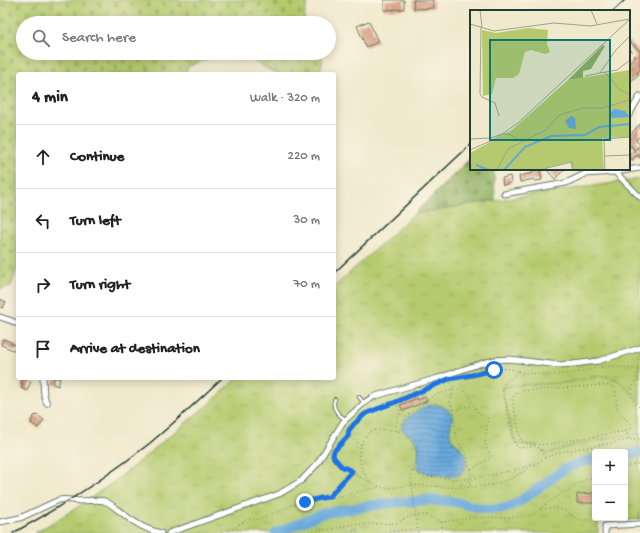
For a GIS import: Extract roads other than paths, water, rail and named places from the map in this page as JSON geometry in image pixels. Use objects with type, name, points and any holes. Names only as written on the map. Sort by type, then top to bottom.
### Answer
[{"type":"street","points":[[630,113],[640,96]]},
{"type":"street","points":[[630,170],[640,168]]},
{"type":"street","points":[[585,174],[588,170]]},
{"type":"street","points":[[504,194],[566,183],[585,174],[628,170]]},
{"type":"street","points":[[615,172],[640,197]]},
{"type":"street","points":[[0,317],[16,323]]},
{"type":"street","points":[[169,533],[279,494],[301,481],[317,464],[343,422],[373,397],[495,360],[509,358],[559,365],[573,364],[598,361],[640,348]]},
{"type":"street","points":[[44,380],[44,394],[47,403]]},
{"type":"street","points":[[0,522],[20,518],[60,500],[97,500],[109,504],[143,527],[161,533]]},
{"type":"street","points":[[605,533],[605,526],[640,524]]},
{"type":"lane","points":[[358,397],[364,403]]},
{"type":"lane","points":[[334,399],[334,408],[345,420]]},
{"type":"water","points":[[430,405],[439,405],[449,411],[452,415],[450,430],[451,438],[463,450],[466,458],[466,464],[463,470],[457,476],[431,474],[419,469],[417,467],[419,448],[413,437],[402,430],[405,422],[412,414]]},
{"type":"waterway","points":[[628,454],[640,452]]},
{"type":"waterway","points":[[276,533],[324,513],[381,504],[428,500],[456,502],[484,509],[506,508],[519,502],[565,469],[582,462],[592,460]]},
{"type":"railway","points":[[614,10],[625,0]]},
{"type":"railway","points":[[336,271],[470,145]]},
{"type":"railway","points":[[13,533],[49,513],[134,456],[169,427],[220,380]]}]
